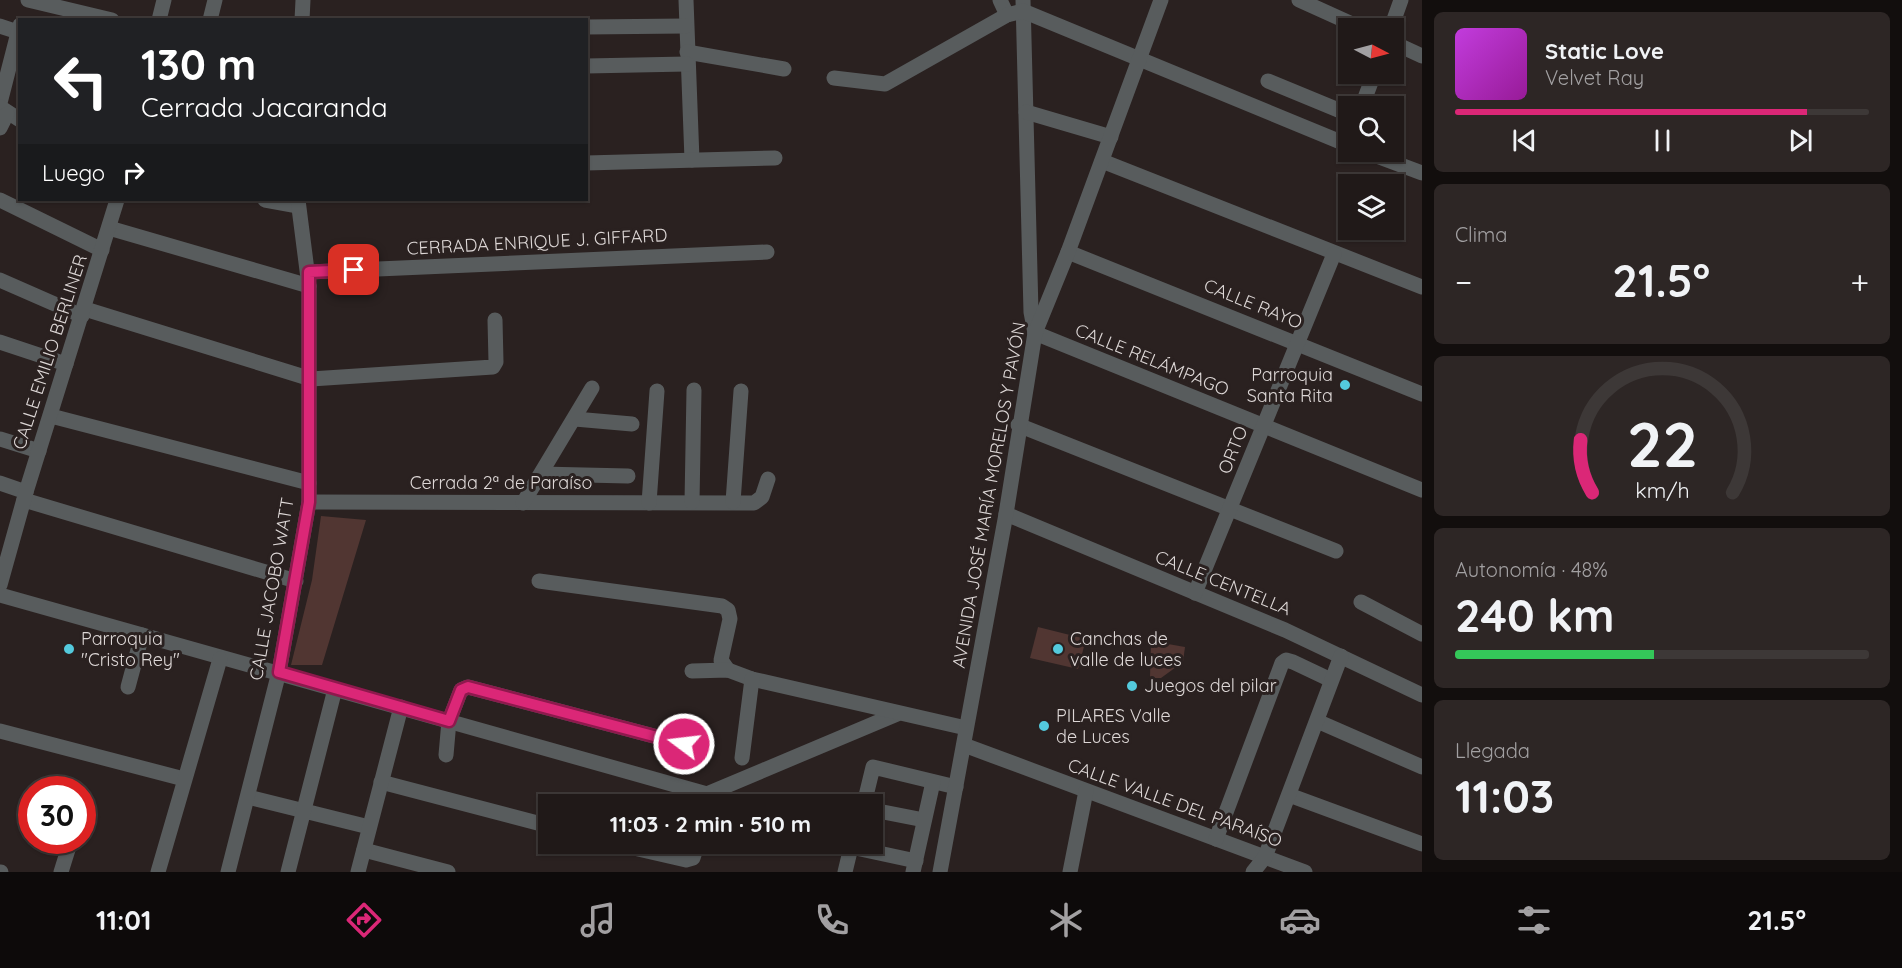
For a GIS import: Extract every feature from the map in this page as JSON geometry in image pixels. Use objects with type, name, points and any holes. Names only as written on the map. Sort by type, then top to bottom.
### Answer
[{"type":"street","points":[[21,18],[26,0],[103,18]]},
{"type":"street","points":[[160,18],[164,0]]},
{"type":"street","points":[[210,18],[215,0]]},
{"type":"street","points":[[302,18],[303,0]]},
{"type":"street","points":[[686,0],[685,26],[692,160]]},
{"type":"street","points":[[1000,0],[1007,15]]},
{"type":"street","name":"AVENIDA JOSÉ MARÍA MORELOS Y PAVÓN","points":[[940,872],[1006,514],[1018,425],[1035,333],[1068,252],[1161,0]]},
{"type":"street","points":[[1299,0],[1339,18]]},
{"type":"street","points":[[1395,18],[1401,0]]},
{"type":"street","points":[[834,78],[885,84],[1023,6]]},
{"type":"street","points":[[1023,6],[1139,58],[1338,138]]},
{"type":"street","points":[[1023,6],[1031,312],[1035,333]]},
{"type":"street","points":[[0,26],[18,25]]},
{"type":"street","points":[[588,27],[685,26]]},
{"type":"street","points":[[5,114],[18,31]]},
{"type":"street","points":[[1404,48],[1422,56]]},
{"type":"street","points":[[588,66],[687,58],[784,69]]},
{"type":"street","points":[[1269,81],[1338,110]]},
{"type":"street","points":[[1026,112],[1111,137]]},
{"type":"street","points":[[588,163],[775,158]]},
{"type":"street","points":[[1102,161],[1422,287]]},
{"type":"street","points":[[1393,162],[1422,173]]},
{"type":"street","points":[[0,200],[102,250]]},
{"type":"street","name":"CALLE EMILIO BERLINER","points":[[0,585],[2,569],[117,201]]},
{"type":"street","points":[[276,201],[298,203]]},
{"type":"street","name":"CALLE JACOBO WATT","points":[[228,872],[279,672],[309,502],[311,379],[309,279],[298,203]]},
{"type":"street","name":"CERRADA ENRIQUE J. GIFFARD","points":[[109,228],[309,279],[767,252]]},
{"type":"street","name":"CALLE RAYO","points":[[1068,252],[1422,394]]},
{"type":"street","name":"ORTO","points":[[1195,593],[1334,254]]},
{"type":"street","points":[[0,280],[83,313],[311,379],[493,367],[496,362],[495,320]]},
{"type":"street","name":"CALLE RELÁMPAGO","points":[[1035,333],[1422,490]]},
{"type":"street","points":[[0,342],[66,364]]},
{"type":"street","points":[[523,503],[592,388]]},
{"type":"street","points":[[649,503],[657,390]]},
{"type":"street","points":[[692,502],[694,390]]},
{"type":"street","points":[[733,502],[741,391]]},
{"type":"street","points":[[51,416],[309,483]]},
{"type":"street","points":[[575,419],[632,424]]},
{"type":"street","points":[[1018,425],[1336,551]]},
{"type":"street","points":[[0,439],[39,451]]},
{"type":"street","points":[[541,474],[628,476]]},
{"type":"street","name":"Cerrada 2ª de Paraíso","points":[[309,502],[754,503],[762,497],[768,479]]},
{"type":"street","points":[[0,483],[25,496],[296,581]]},
{"type":"street","name":"CALLE CENTELLA","points":[[1006,514],[1286,630],[1422,695]]},
{"type":"street","points":[[539,581],[722,606],[728,610],[730,619],[721,660],[728,670]]},
{"type":"street","points":[[0,595],[401,707],[690,794]]},
{"type":"street","points":[[1361,602],[1422,634]]},
{"type":"street","points":[[128,687],[142,635]]},
{"type":"street","points":[[1253,872],[1265,857],[1341,656]]},
{"type":"street","points":[[158,872],[220,658]]},
{"type":"street","points":[[1216,839],[1282,663],[1286,660],[1293,662],[1331,680]]},
{"type":"street","points":[[692,671],[728,670],[752,679],[966,728]]},
{"type":"street","points":[[742,758],[752,679]]},
{"type":"street","points":[[446,755],[449,721],[461,690],[468,687],[684,744]]},
{"type":"street","points":[[288,872],[335,689]]},
{"type":"street","points":[[358,872],[401,707]]},
{"type":"street","points":[[717,794],[897,714]]},
{"type":"street","points":[[1317,721],[1422,767]]},
{"type":"street","points":[[0,731],[184,779]]},
{"type":"street","name":"CALLE VALLE DEL PARAÍSO","points":[[964,745],[1305,872]]},
{"type":"street","points":[[866,794],[873,767],[956,787]]},
{"type":"street","points":[[381,782],[538,823]]},
{"type":"street","points":[[878,854],[915,866],[933,782]]},
{"type":"street","points":[[1070,872],[1086,790]]},
{"type":"street","points":[[1289,795],[1422,844]]},
{"type":"street","points":[[248,797],[369,827]]},
{"type":"street","points":[[883,812],[924,820]]},
{"type":"street","points":[[364,850],[448,872]]},
{"type":"street","points":[[61,872],[67,854]]},
{"type":"street","points":[[660,854],[686,860],[693,858],[694,854]]},
{"type":"street","points":[[845,872],[849,854]]},
{"type":"shaded area","points":[[321,516],[366,520],[322,665],[291,665],[312,580]]},
{"type":"shaded area","name":"Canchas de valle de luces","points":[[1038,627],[1086,639],[1078,669],[1030,658]]},
{"type":"shaded area","points":[[1151,641],[1185,647],[1183,662],[1161,678],[1150,678]]},
{"type":"place","name":"Parroquia Santa Rita","points":[[1345,385]]},
{"type":"place","name":"Parroquia \"Cristo Rey\"","points":[[69,649]]},
{"type":"place","name":"Canchas de valle de luces","points":[[1058,649]]},
{"type":"place","name":"Juegos del pilar","points":[[1132,686]]},
{"type":"place","name":"PILARES Valle de Luces","points":[[1044,726]]},
{"type":"route","points":[[354,270],[309,272],[311,379],[309,502],[279,672],[449,721],[461,690],[468,687],[684,744]]}]
